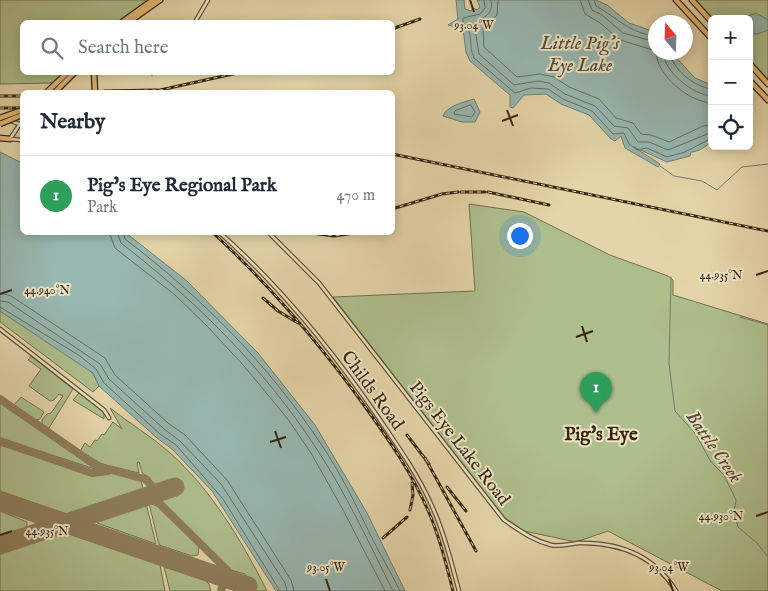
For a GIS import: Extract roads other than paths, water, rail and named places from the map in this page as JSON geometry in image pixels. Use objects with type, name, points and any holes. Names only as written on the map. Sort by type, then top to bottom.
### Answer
[{"type":"highway","points":[[125,20],[153,0]]},
{"type":"highway","points":[[132,20],[160,0]]},
{"type":"highway","points":[[676,0],[708,35]]},
{"type":"highway","points":[[692,0],[708,18]]},
{"type":"highway","points":[[753,67],[768,84]]},
{"type":"highway","points":[[49,90],[65,75]]},
{"type":"highway","points":[[57,90],[72,75]]},
{"type":"highway","points":[[94,75],[95,90]]},
{"type":"highway","points":[[753,84],[768,100]]},
{"type":"highway","points":[[0,118],[20,111]]},
{"type":"highway","points":[[0,124],[20,116]]},
{"type":"highway","points":[[0,138],[10,139]]},
{"type":"street","points":[[196,20],[208,0]]},
{"type":"street","points":[[0,118],[20,125]]},
{"type":"street","points":[[10,139],[20,126]]},
{"type":"street","points":[[10,139],[20,140]]},
{"type":"street","name":"Childs Road","points":[[222,235],[265,276],[306,322],[356,386],[400,449],[417,476],[438,518],[459,591]]},
{"type":"street","name":"Pigs Eye Lake Road","points":[[271,235],[319,283],[504,520],[528,537],[553,546],[608,544],[623,548],[650,562],[662,572],[676,591]]},
{"type":"street","points":[[0,329],[104,410],[109,418]]},
{"type":"water","name":"Little Pig's Eye Lake","points":[[456,0],[464,0],[465,9],[471,11],[473,8],[477,10],[480,7],[477,0],[596,0],[607,5],[629,23],[648,30],[648,60],[678,60],[695,78],[708,83],[708,144],[697,151],[691,152],[690,156],[667,162],[634,147],[660,164],[658,167],[625,148],[621,136],[615,141],[611,139],[589,115],[561,104],[546,94],[524,95],[513,108],[510,107],[510,95],[470,61],[466,52],[463,29],[448,25],[458,19]]},
{"type":"water","points":[[756,13],[768,20],[768,30],[758,34],[753,33],[753,15],[751,15]]},
{"type":"water","points":[[474,99],[480,112],[475,122],[462,122],[443,116],[451,107]]},
{"type":"water","points":[[0,152],[20,162],[20,235],[129,235],[187,281],[258,353],[315,425],[367,513],[405,591],[276,591],[212,491],[172,449],[99,386],[93,373],[0,311]]},
{"type":"waterway","name":"Battle Creek","points":[[660,166],[674,176],[702,181],[717,190],[742,167],[768,164]]},
{"type":"waterway","name":"Battle Creek","points":[[671,277],[669,364],[675,411],[695,433],[711,462],[724,475],[736,500],[734,513],[738,527],[757,543],[768,557]]},
{"type":"waterway","points":[[740,317],[768,325]]},
{"type":"railway","points":[[395,28],[420,19]]},
{"type":"railway","points":[[160,90],[228,75]]},
{"type":"railway","points":[[0,96],[20,96]]},
{"type":"railway","points":[[0,108],[20,108]]},
{"type":"railway","points":[[395,155],[768,231]]},
{"type":"railway","points":[[395,208],[442,194],[458,192]]},
{"type":"railway","points":[[461,192],[485,192]]},
{"type":"railway","points":[[488,192],[549,205]]},
{"type":"railway","points":[[215,235],[294,316],[349,384],[375,420],[407,469],[427,508],[439,539],[453,591]]},
{"type":"railway","points":[[326,235],[341,235]]},
{"type":"railway","points":[[263,298],[278,311],[298,323]]},
{"type":"railway","points":[[407,435],[429,464]]},
{"type":"railway","points":[[425,458],[476,551]]},
{"type":"railway","points":[[410,510],[413,495],[412,483]]},
{"type":"railway","points":[[447,487],[466,511]]},
{"type":"railway","points":[[383,538],[407,517]]},
{"type":"place","name":"Pig's Eye Regional Park","points":[[596,413]]},
{"type":"district","name":"Pig's Eye","points":[[601,433]]}]
